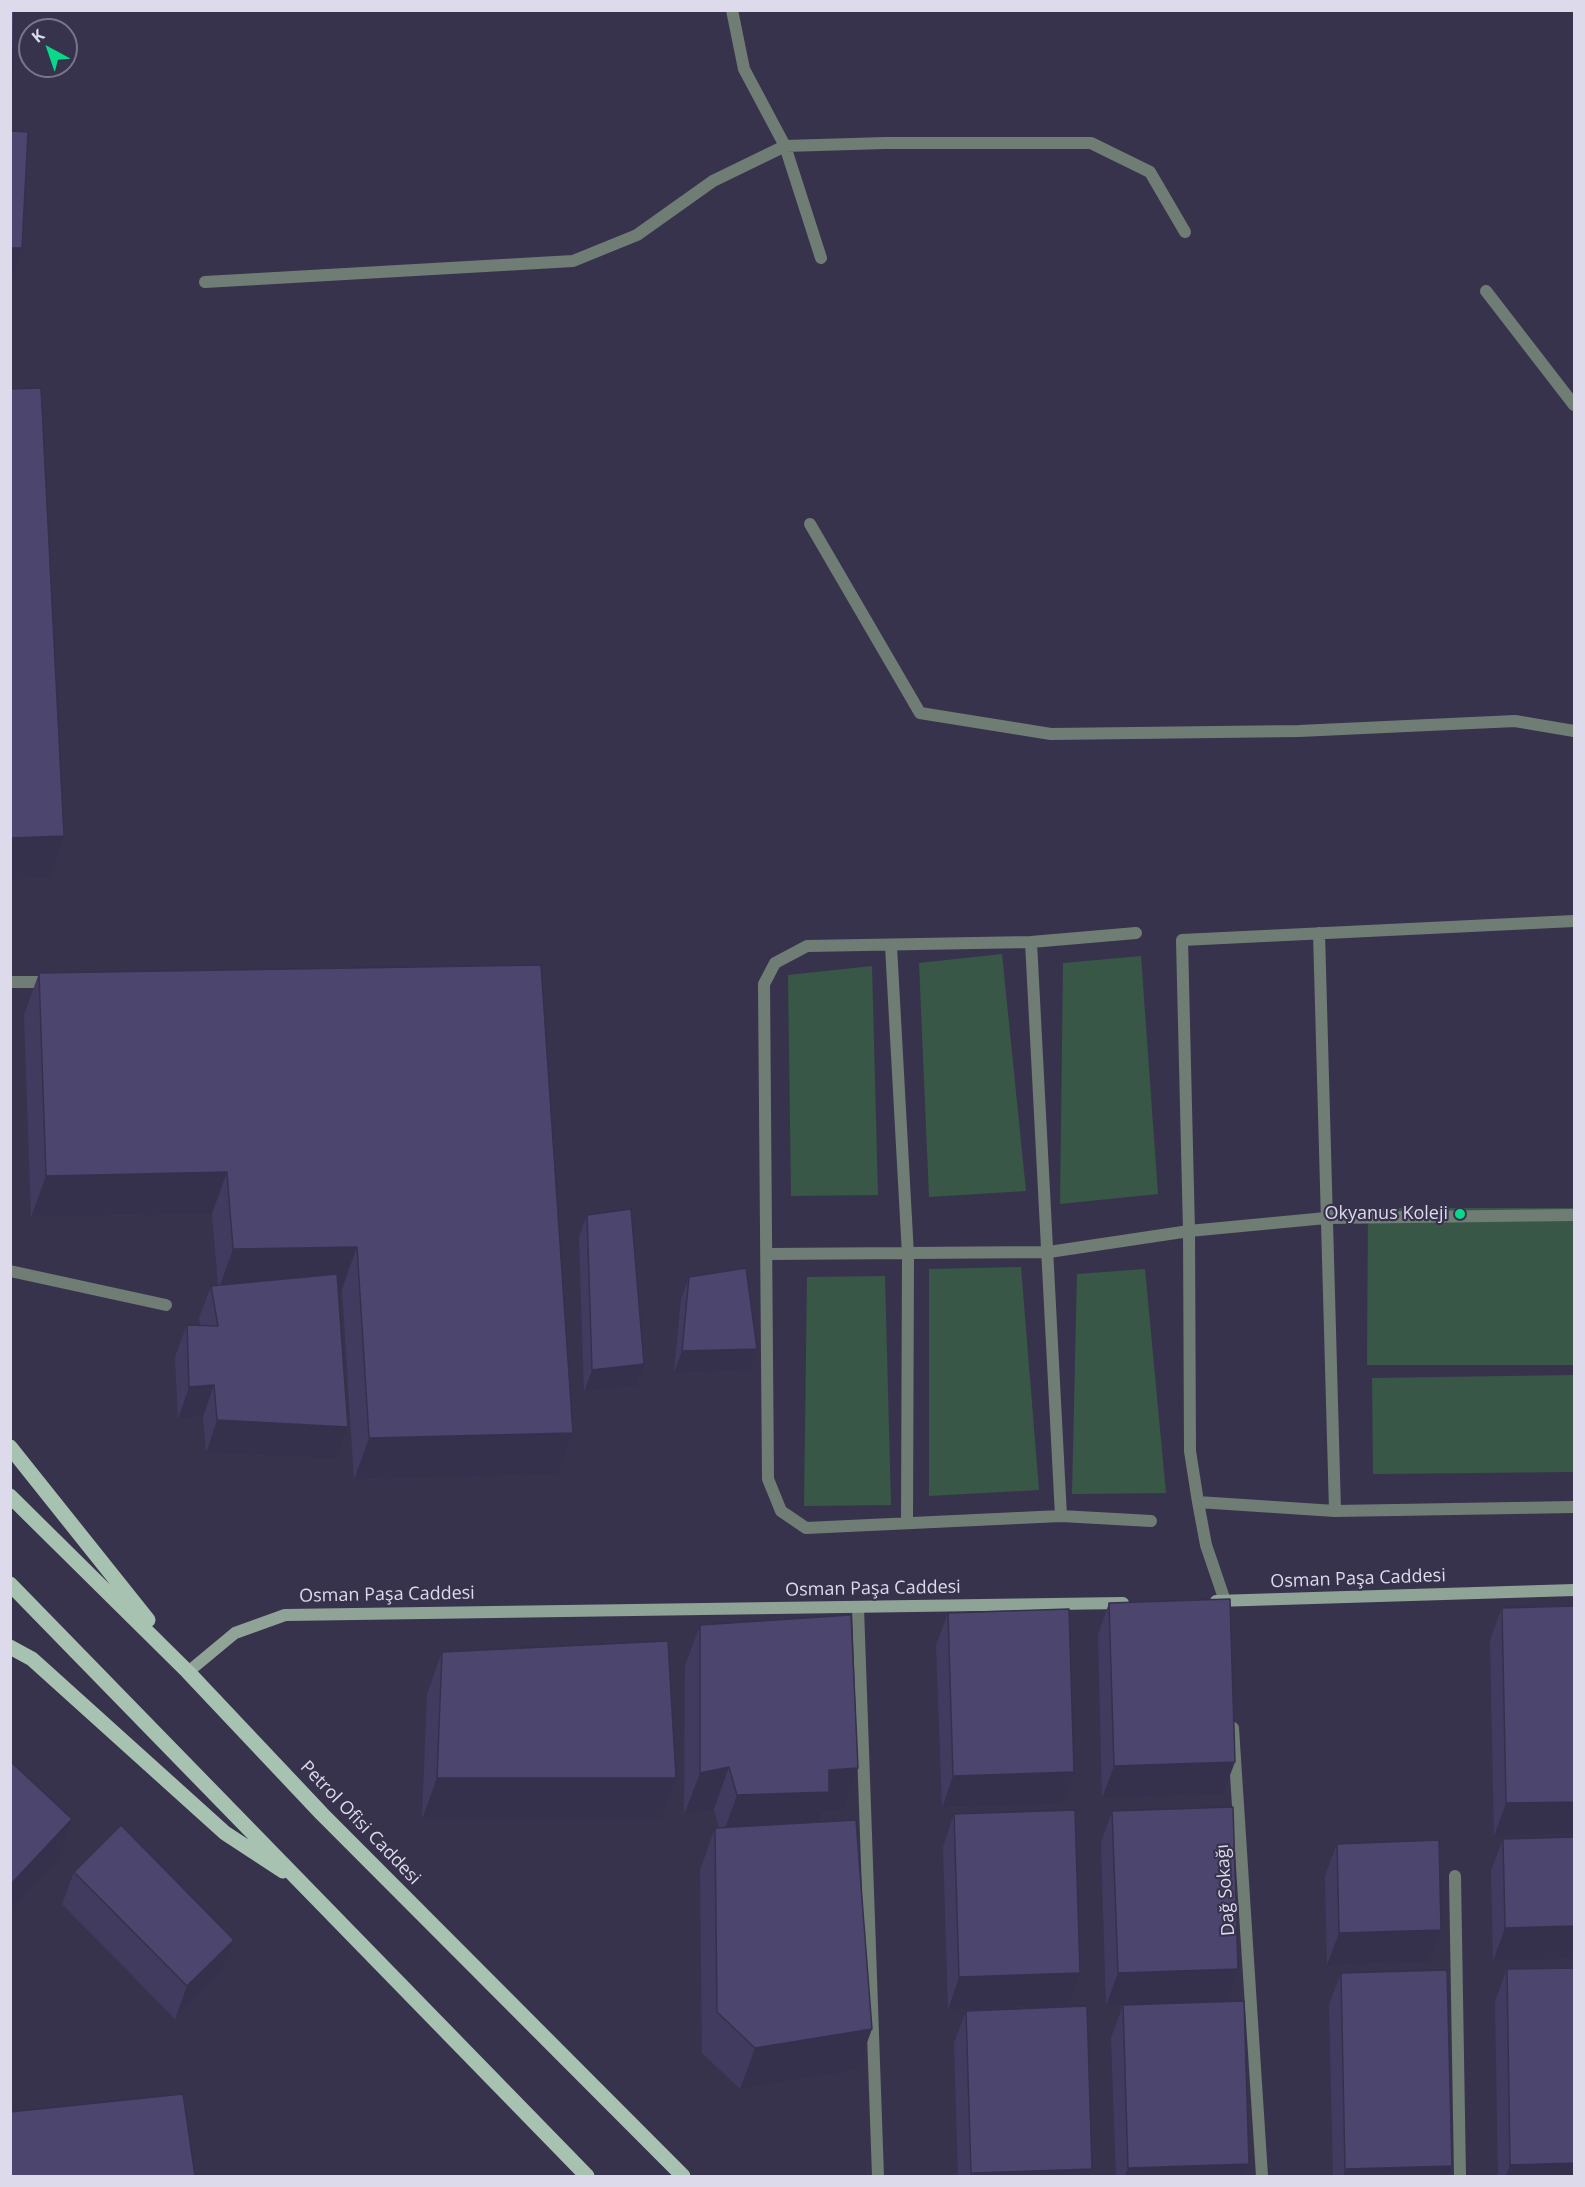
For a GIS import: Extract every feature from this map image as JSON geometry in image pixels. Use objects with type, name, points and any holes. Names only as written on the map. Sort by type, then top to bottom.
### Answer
[{"type":"main road","points":[[10,1447],[188,1672]]},
{"type":"main road","name":"Petrol Ofisi Caddesi","points":[[10,1496],[188,1672],[322,1814],[682,2176]]},
{"type":"main road","points":[[10,1584],[587,2176]]},
{"type":"main road","name":"Osman Paşa Caddesi","points":[[1202,1601],[1226,1607],[1575,1590]]},
{"type":"main road","name":"Osman Paşa Caddesi","points":[[188,1672],[235,1633],[285,1615],[1131,1603]]},
{"type":"main road","points":[[10,1647],[33,1659],[225,1833],[308,1888]]},
{"type":"street","points":[[732,10],[744,69],[785,146],[821,258]]},
{"type":"street","points":[[205,282],[573,261],[637,236],[713,181],[785,146],[885,143],[1091,143],[1150,172],[1185,232]]},
{"type":"street","points":[[1486,291],[1575,405]]},
{"type":"street","points":[[810,524],[920,713],[1051,734],[1299,731],[1515,721],[1575,732]]},
{"type":"street","points":[[1226,1607],[1206,1545],[1190,1451],[1189,1232],[1182,940],[1575,921]]},
{"type":"street","points":[[1136,933],[1031,942],[807,946],[775,963],[764,984],[768,1479],[781,1511],[806,1528],[1061,1516],[1151,1521]]},
{"type":"street","points":[[1318,933],[1335,1511]]},
{"type":"street","points":[[1031,942],[1061,1516]]},
{"type":"street","points":[[891,946],[908,1255],[907,1522]]},
{"type":"street","points":[[10,981],[69,982]]},
{"type":"street","points":[[767,1254],[908,1255],[1049,1252],[1189,1232],[1326,1218],[1575,1215]]},
{"type":"street","points":[[10,1271],[166,1305]]},
{"type":"street","points":[[1198,1502],[1335,1511],[1575,1506]]},
{"type":"street","points":[[858,1608],[878,2176]]},
{"type":"street","name":"Dağ Sokağı","points":[[1233,1718],[1262,2176]]},
{"type":"street","points":[[1455,1876],[1460,2176]]},
{"type":"green space","points":[[1002,954],[1026,1191],[929,1197],[919,963]]},
{"type":"green space","points":[[1141,956],[1158,1194],[1060,1204],[1063,963]]},
{"type":"green space","points":[[872,966],[878,1195],[791,1196],[788,975]]},
{"type":"green space","points":[[1368,1208],[1574,1208],[1574,1365],[1367,1365]]},
{"type":"green space","points":[[1021,1267],[1039,1490],[929,1496],[929,1269]]},
{"type":"green space","points":[[1145,1269],[1166,1493],[1072,1494],[1077,1274]]},
{"type":"green space","points":[[885,1276],[891,1505],[804,1506],[807,1277]]},
{"type":"green space","points":[[1574,1375],[1574,1472],[1373,1474],[1372,1378]]},
{"type":"building","points":[[10,11],[14,11],[11,119],[10,119]]},
{"type":"building","points":[[10,131],[28,132],[22,248],[10,248]]},
{"type":"building","points":[[41,388],[64,836],[10,838],[10,389]]},
{"type":"building","points":[[541,965],[573,1433],[369,1438],[357,1247],[233,1249],[227,1172],[46,1176],[39,973]]},
{"type":"building","points":[[631,1209],[644,1364],[592,1370],[587,1215]]},
{"type":"building","points":[[746,1268],[757,1349],[682,1351],[689,1277]]},
{"type":"building","points":[[337,1274],[348,1427],[217,1420],[214,1385],[189,1387],[187,1325],[218,1326],[211,1286]]},
{"type":"building","points":[[1230,1599],[1235,1762],[1114,1766],[1109,1603]]},
{"type":"building","points":[[1575,1606],[1575,1802],[1506,1803],[1502,1608]]},
{"type":"building","points":[[1069,1609],[1074,1772],[953,1776],[948,1613]]},
{"type":"building","points":[[851,1615],[858,1768],[829,1770],[829,1792],[737,1795],[729,1767],[700,1773],[700,1625]]},
{"type":"building","points":[[668,1641],[676,1778],[437,1778],[442,1652]]},
{"type":"building","points":[[10,1761],[72,1819],[10,1885]]},
{"type":"building","points":[[1233,1807],[1238,1969],[1118,1973],[1112,1811]]},
{"type":"building","points":[[1075,1810],[1080,1973],[959,1977],[954,1814]]},
{"type":"building","points":[[856,1820],[872,2029],[755,2048],[717,2012],[715,1828]]},
{"type":"building","points":[[121,1825],[234,1940],[187,1986],[74,1872]]},
{"type":"building","points":[[1575,1837],[1575,1926],[1505,1928],[1503,1839]]},
{"type":"building","points":[[1439,1840],[1441,1930],[1339,1933],[1337,1844]]},
{"type":"building","points":[[1575,1968],[1575,2163],[1510,2165],[1507,1969]]},
{"type":"building","points":[[1447,1970],[1452,2166],[1345,2169],[1341,1973]]},
{"type":"building","points":[[1244,2001],[1249,2164],[1128,2168],[1123,2005]]},
{"type":"building","points":[[1087,2006],[1092,2169],[971,2173],[966,2011]]},
{"type":"building","points":[[183,2094],[195,2176],[10,2176],[10,2112]]},
{"type":"place","name":"Okyanus Koleji","points":[[1460,1214]]}]
